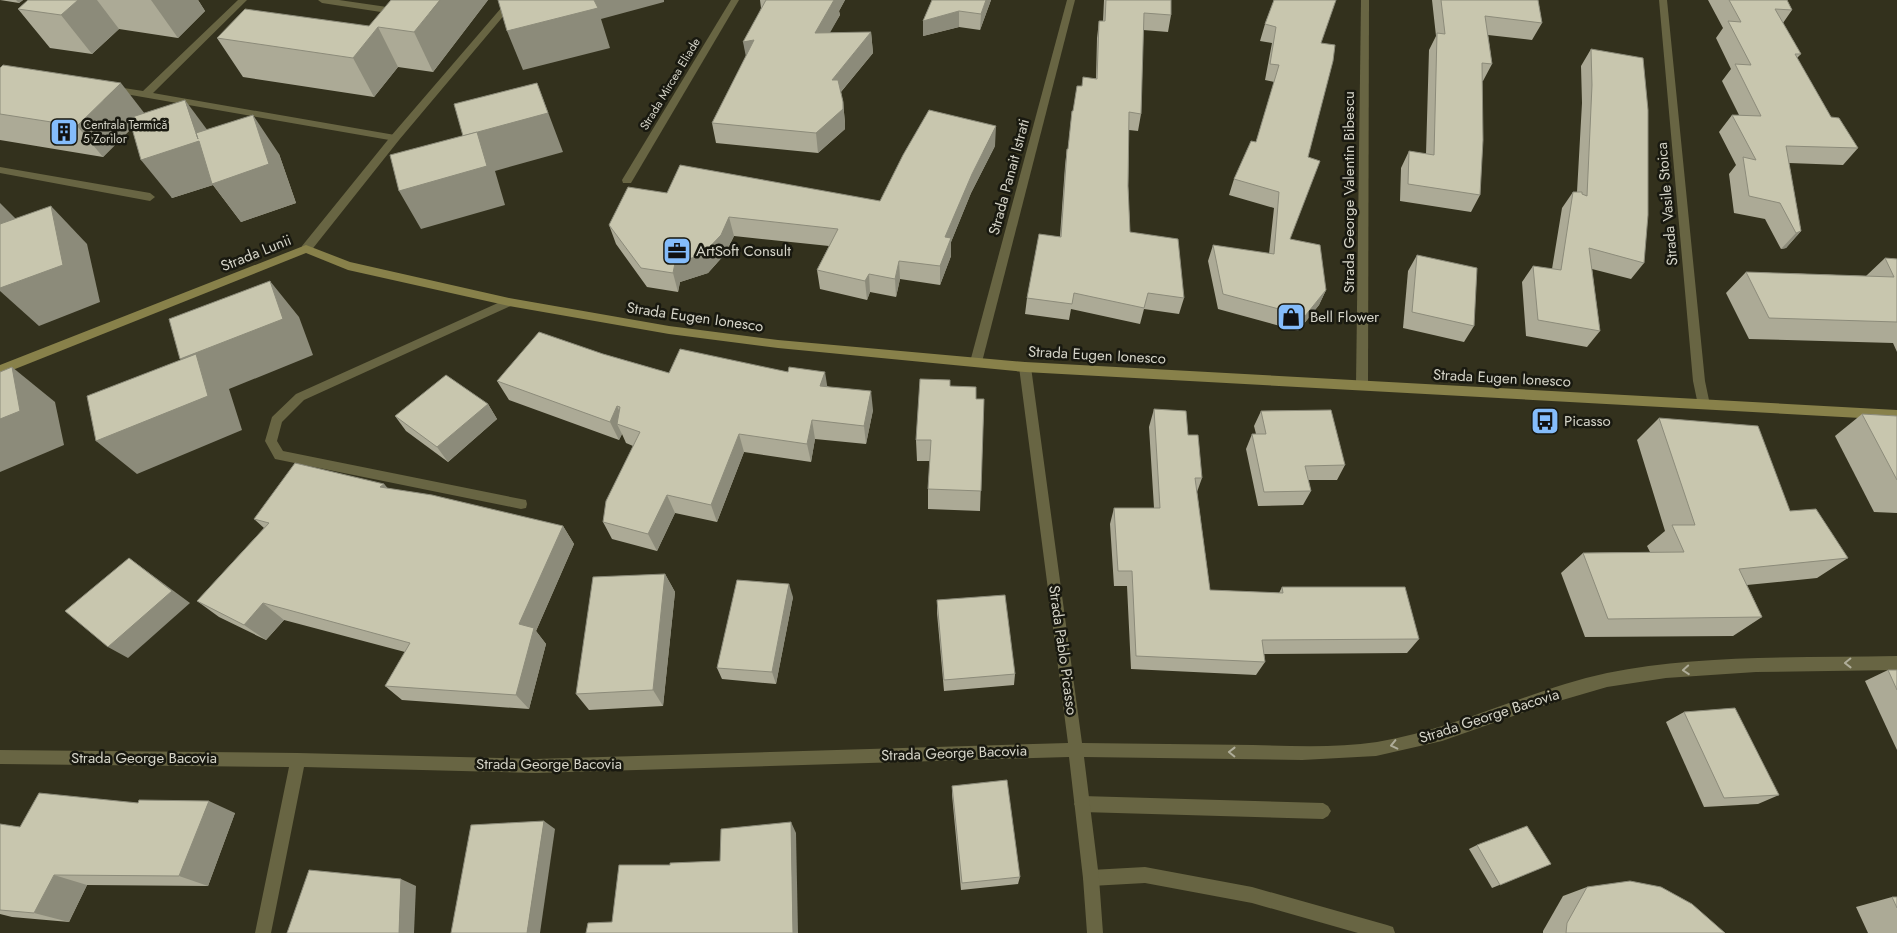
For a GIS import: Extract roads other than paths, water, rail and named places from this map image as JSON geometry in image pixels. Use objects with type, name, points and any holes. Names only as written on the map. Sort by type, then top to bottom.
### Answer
[{"type":"street","points":[[146,95],[243,0]]},
{"type":"street","points":[[322,0],[394,11]]},
{"type":"street","name":"Strada Lunii","points":[[0,370],[306,249],[395,138],[514,0]]},
{"type":"street","name":"Strada Mircea Eliade","points":[[627,180],[735,0]]},
{"type":"street","name":"Strada Panait Istrati","points":[[976,362],[1072,0]]},
{"type":"street","name":"Strada George Valentin Bibescu","points":[[1362,384],[1365,0]]},
{"type":"street","name":"Strada Vasile Stoica","points":[[1663,0],[1699,381],[1704,404]]},
{"type":"street","points":[[97,87],[395,138]]},
{"type":"street","points":[[0,170],[150,198]]},
{"type":"street","name":"Strada Eugen Ionesco","points":[[306,249],[348,266],[509,302],[677,332],[778,344],[1025,367],[1362,384],[1897,415]]},
{"type":"street","points":[[509,302],[300,397],[276,420],[271,440],[279,454],[521,504]]},
{"type":"street","name":"Strada Pablo Picasso","points":[[1025,367],[1092,878],[1095,933]]},
{"type":"street","name":"Strada George Bacovia","points":[[0,757],[298,760],[535,766],[1076,750],[1302,753],[1376,749],[1442,734],[1542,699],[1607,680],[1666,671],[1756,665],[1897,663]]},
{"type":"street","points":[[263,933],[298,760]]},
{"type":"street","points":[[1082,804],[1322,810]]},
{"type":"street","points":[[1092,878],[1145,875],[1252,896],[1387,933]]},
{"type":"place","name":"Centrala Termică 5 Zorilor","points":[[64,132]]},
{"type":"place","name":"ArtSoft Consult","points":[[677,251]]},
{"type":"place","name":"Bell Flower","points":[[1291,317]]},
{"type":"place","name":"Picasso","points":[[1545,421]]}]
